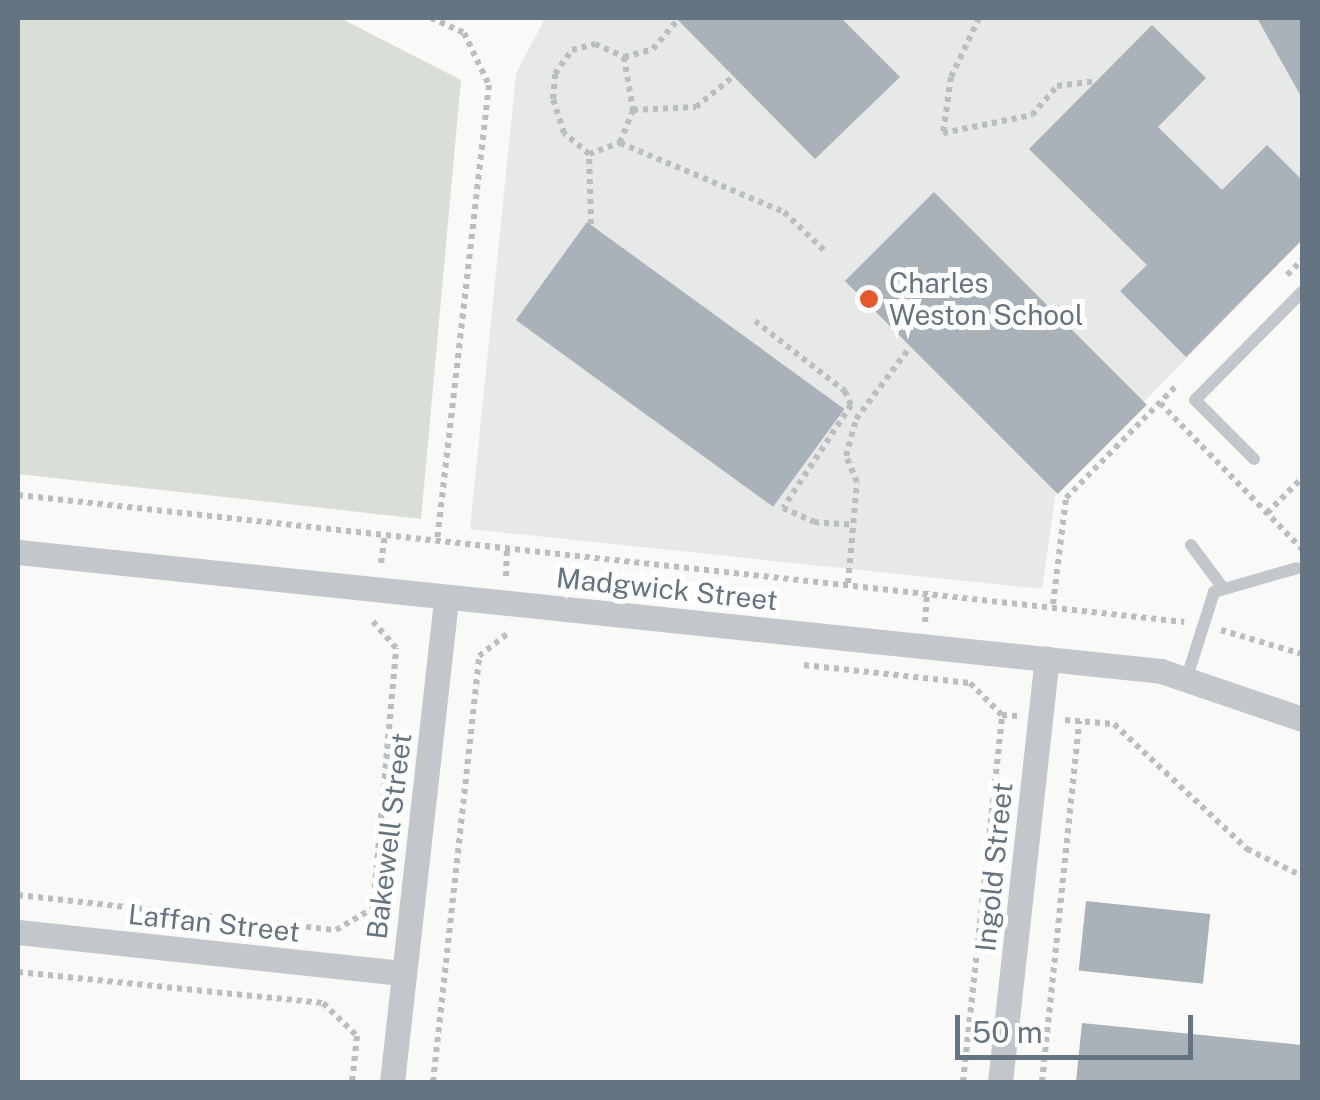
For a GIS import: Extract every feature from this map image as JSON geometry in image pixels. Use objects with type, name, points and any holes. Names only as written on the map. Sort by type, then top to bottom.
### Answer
[{"type":"street","name":"Madgwick Street","points":[[18,552],[1188,674],[1302,719]]},
{"type":"street","name":"Bakewell Street","points":[[392,1082],[446,597]]},
{"type":"street","name":"Ingold Street","points":[[1000,1082],[1048,659]]},
{"type":"street","name":"Laffan Street","points":[[18,932],[404,973]]},
{"type":"lane","points":[[1254,459],[1195,400],[1302,292]]},
{"type":"lane","points":[[1191,545],[1223,588]]},
{"type":"lane","points":[[1188,674],[1199,625],[1214,592],[1297,568]]},
{"type":"path","points":[[431,18],[464,34],[489,85],[438,539]]},
{"type":"path","points":[[979,18],[951,77],[942,134],[1032,115],[1057,86],[1096,82]]},
{"type":"path","points":[[591,224],[589,154],[564,133],[553,99],[555,74],[572,50],[595,44],[624,56],[653,49],[678,19]]},
{"type":"path","points":[[620,144],[633,110],[624,56]]},
{"type":"path","points":[[633,110],[696,107],[734,76]]},
{"type":"path","points":[[589,154],[620,144],[784,212],[826,251]]},
{"type":"path","points":[[1276,286],[1302,260]]},
{"type":"path","points":[[755,321],[845,390],[851,405],[782,508],[814,522],[853,525]]},
{"type":"path","points":[[848,583],[857,482],[846,456],[856,420],[910,346]]},
{"type":"path","points":[[1053,604],[1066,498],[1182,380]]},
{"type":"path","points":[[1160,402],[1302,550]]},
{"type":"path","points":[[1267,513],[1302,478]]},
{"type":"path","points":[[18,494],[1154,615]]},
{"type":"path","points":[[18,895],[336,930],[373,908],[396,648],[374,619],[354,617]]},
{"type":"path","points":[[433,1082],[479,656],[504,632],[524,635]]},
{"type":"path","points":[[1244,635],[1302,654]]},
{"type":"path","points":[[782,663],[970,684],[1002,716],[963,1082]]},
{"type":"path","points":[[1042,1082],[1079,721],[1114,724],[1247,848],[1302,876]]},
{"type":"path","points":[[18,972],[323,1003],[357,1036],[352,1082]]},
{"type":"shaded area","points":[[18,18],[340,18],[461,80],[421,519],[18,474]]},
{"type":"shaded area","name":"Charles Weston School","points":[[545,18],[1302,18],[1302,240],[1056,492],[1042,589],[470,529],[516,74]]},
{"type":"building","points":[[676,18],[841,18],[900,77],[815,159]]},
{"type":"building","points":[[1257,18],[1302,18],[1302,98]]},
{"type":"building","points":[[1152,25],[1206,78],[1158,127],[1222,190],[1267,145],[1302,180],[1302,240],[1186,357],[1120,291],[1147,265],[1029,149]]},
{"type":"building","points":[[934,192],[1147,405],[1058,494],[845,281]]},
{"type":"building","points":[[587,222],[844,409],[773,507],[516,320]]},
{"type":"building","points":[[1086,901],[1210,914],[1203,984],[1079,971]]},
{"type":"building","points":[[1082,1023],[1302,1045],[1302,1082],[1076,1082]]},
{"type":"place","name":"Charles Weston School","points":[[869,299]]}]
